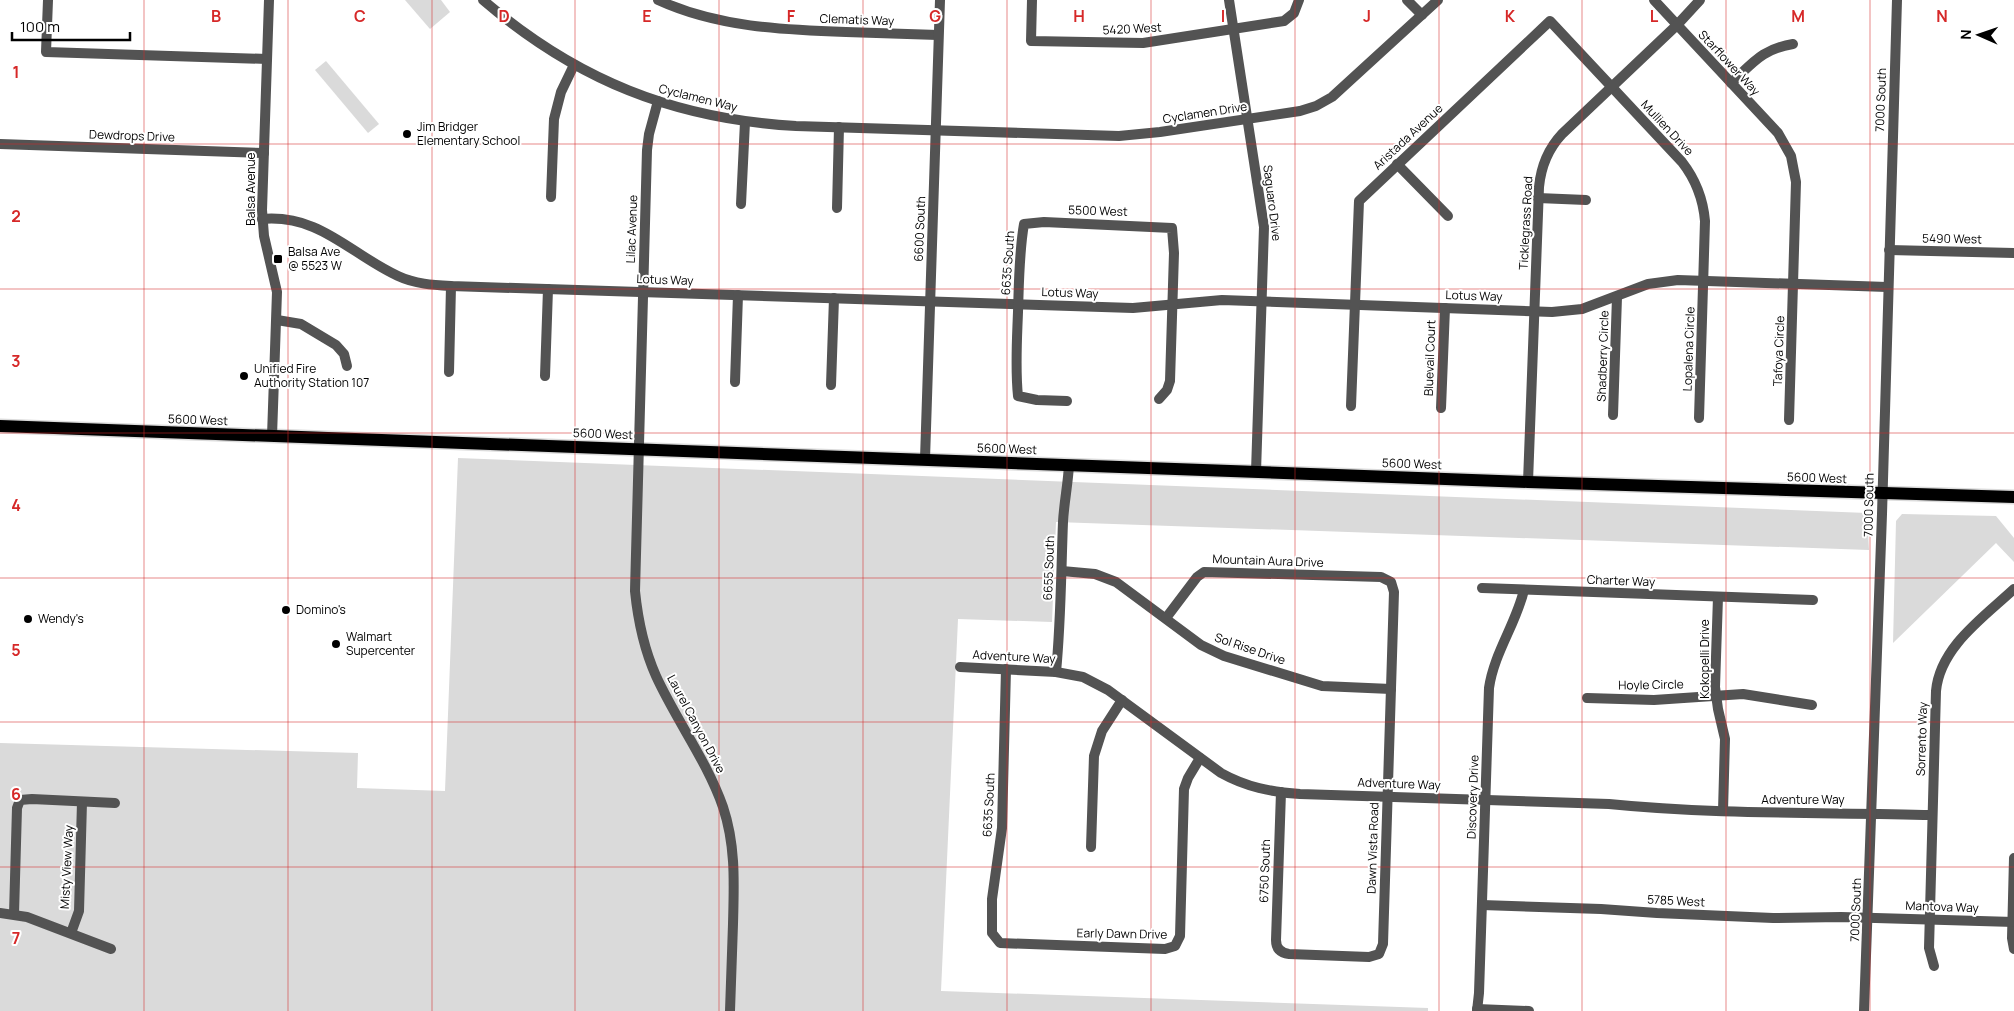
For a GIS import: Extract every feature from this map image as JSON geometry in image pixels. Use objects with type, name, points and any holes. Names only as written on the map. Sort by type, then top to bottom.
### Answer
[{"type":"main road","name":"5600 West","points":[[0,426],[1528,482],[2014,497]]},
{"type":"street","points":[[48,0],[46,52],[267,59]]},
{"type":"street","name":"Balsa Avenue","points":[[269,0],[262,219],[276,284],[272,436]]},
{"type":"street","name":"Cyclamen Way","points":[[484,0],[532,39],[574,65],[615,85],[658,101],[704,114],[745,122],[935,130]]},
{"type":"street","name":"Clematis Way","points":[[658,0],[704,16],[759,27],[788,30],[938,35]]},
{"type":"street","name":"6600 South","points":[[925,459],[940,0]]},
{"type":"street","name":"5420 West","points":[[1032,0],[1031,41],[1119,44],[1143,43],[1284,20],[1294,13],[1299,0]]},
{"type":"street","name":"Saguaro Drive","points":[[1229,0],[1264,227],[1256,472]]},
{"type":"street","points":[[1407,0],[1422,15]]},
{"type":"street","name":"Cyclamen Drive","points":[[935,130],[1120,136],[1160,132],[1300,111],[1324,102],[1338,92],[1438,0]]},
{"type":"street","name":"Starflower Way","points":[[1654,0],[1778,133],[1789,142],[1796,182],[1793,283]]},
{"type":"street","name":"Ticklegrass Road","points":[[1528,482],[1538,198],[1542,170],[1551,147],[1562,134],[1677,26],[1700,0]]},
{"type":"street","name":"7000 South","points":[[1864,1011],[1872,813],[1897,0]]},
{"type":"street","name":"Mullien Drive","points":[[1550,21],[1682,162],[1697,186],[1703,202],[1705,221],[1704,280]]},
{"type":"street","name":"Aristada Avenue","points":[[1351,406],[1359,201],[1550,21]]},
{"type":"street","points":[[1731,83],[1762,54],[1777,47],[1793,44]]},
{"type":"street","points":[[551,197],[554,119],[561,92],[574,65]]},
{"type":"street","name":"Lilac Avenue","points":[[638,449],[648,142],[658,101]]},
{"type":"street","points":[[741,204],[745,122]]},
{"type":"street","points":[[838,208],[840,127]]},
{"type":"street","name":"Dewdrops Drive","points":[[0,144],[264,153]]},
{"type":"street","points":[[1397,164],[1448,216]]},
{"type":"street","points":[[1538,198],[1586,200]]},
{"type":"street","name":"Lotus Way","points":[[262,219],[286,219],[310,224],[398,276],[419,283],[451,286],[1133,308],[1222,300],[1565,312],[1582,309],[1617,297],[1636,288],[1661,282],[1704,280],[1888,287]]},
{"type":"street","name":"5500 West","points":[[1024,224],[1044,222],[1172,228],[1174,253],[1173,303]]},
{"type":"street","name":"6635 South","points":[[1024,224],[1020,245],[1016,375],[1018,396],[1037,400],[1067,401]]},
{"type":"street","name":"5490 West","points":[[1889,250],[2014,253]]},
{"type":"street","name":"Lopalena Circle","points":[[1699,418],[1704,280]]},
{"type":"street","name":"Tafoya Circle","points":[[1789,420],[1793,283]]},
{"type":"street","points":[[449,372],[451,286]]},
{"type":"street","points":[[545,376],[548,289]]},
{"type":"street","points":[[735,382],[738,295]]},
{"type":"street","name":"Shadberry Circle","points":[[1613,415],[1617,297]]},
{"type":"street","points":[[831,385],[834,298]]},
{"type":"street","points":[[1159,399],[1167,390],[1170,381],[1173,303]]},
{"type":"street","name":"Bluevail Court","points":[[1441,408],[1445,308]]},
{"type":"street","points":[[276,320],[301,324],[336,345],[344,354],[347,366]]},
{"type":"street","name":"Laurel Canyon Drive","points":[[638,449],[634,577],[636,606],[642,636],[660,685],[718,795],[730,836],[734,877],[730,1011]]},
{"type":"street","name":"6655 South","points":[[1056,672],[1060,637],[1063,524],[1069,465]]},
{"type":"street","name":"Sol Rise Drive","points":[[1062,571],[1089,573],[1111,579],[1213,651],[1311,684],[1333,687],[1391,689]]},
{"type":"street","name":"Mountain Aura Drive","points":[[1166,618],[1197,577],[1204,572],[1381,577],[1391,582]]},
{"type":"street","name":"Dawn Vista Road","points":[[1279,950],[1289,954],[1369,957],[1381,952],[1383,944],[1394,592],[1391,582]]},
{"type":"street","name":"Charter Way","points":[[1482,588],[1813,600]]},
{"type":"street","name":"Sorrento Way","points":[[1934,966],[1929,948],[1936,691],[1940,669],[1956,644],[2014,589]]},
{"type":"street","name":"Discovery Drive","points":[[1477,1010],[1490,676],[1520,606],[1524,590]]},
{"type":"street","name":"Kokopelli Drive","points":[[1718,597],[1716,696],[1726,739],[1723,811]]},
{"type":"street","name":"Adventure Way","points":[[960,667],[1075,674],[1092,681],[1122,700],[1221,773],[1257,788],[1281,792],[1609,804],[1660,809],[1932,814]]},
{"type":"street","name":"6635 South","points":[[996,940],[992,933],[992,899],[1002,828],[1006,669]]},
{"type":"street","name":"Hoyle Circle","points":[[1587,698],[1647,700],[1748,694],[1812,705]]},
{"type":"street","points":[[1091,847],[1094,756],[1102,731],[1122,700]]},
{"type":"street","name":"Early Dawn Drive","points":[[996,940],[1002,944],[1165,949],[1175,946],[1180,936],[1184,789],[1200,758]]},
{"type":"street","name":"6750 South","points":[[1279,950],[1276,940],[1281,792]]},
{"type":"street","points":[[14,914],[17,808],[20,800],[115,803]]},
{"type":"street","name":"Misty View Way","points":[[71,933],[79,911],[82,802]]},
{"type":"street","points":[[2014,858],[2014,948]]},
{"type":"street","name":"5785 West","points":[[1482,905],[1773,918],[1868,917]]},
{"type":"street","points":[[0,913],[14,914],[111,949]]},
{"type":"street","name":"Mantova Way","points":[[1868,917],[2013,922]]},
{"type":"street","points":[[1477,1010],[1529,1011]]},
{"type":"shaded area","points":[[405,0],[441,0],[450,12],[430,29]]},
{"type":"shaded area","points":[[326,61],[379,124],[368,133],[315,70]]},
{"type":"shaded area","points":[[458,458],[1867,513],[1869,550],[1056,522],[1052,622],[958,619],[941,991],[1428,1008],[1428,1011],[0,1011],[0,743],[358,753],[357,788],[445,791]]},
{"type":"shaded area","points":[[1902,514],[1996,516],[2014,538],[2014,562],[1996,543],[1893,643],[1896,521]]},
{"type":"place","name":"Jim Bridger Elementary School","points":[[407,134]]},
{"type":"place","name":"Balsa Ave @ 5523 W","points":[[278,259]]},
{"type":"place","name":"Unified Fire Authority Station 107","points":[[244,376]]},
{"type":"place","name":"Domino's","points":[[286,610]]},
{"type":"place","name":"Wendy's","points":[[28,619]]},
{"type":"place","name":"Walmart Supercenter","points":[[336,644]]}]
